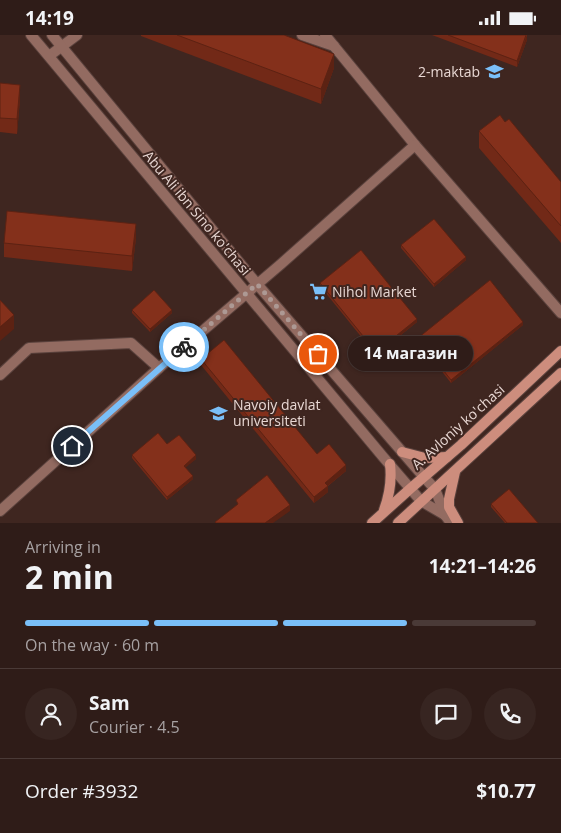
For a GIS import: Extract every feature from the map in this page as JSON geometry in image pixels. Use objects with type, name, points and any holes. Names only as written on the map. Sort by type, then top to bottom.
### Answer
[{"type":"main road","name":"A. Avloniy ko'chasi","points":[[372,523],[461,445],[561,351]]},
{"type":"main road","points":[[398,523],[561,373]]},
{"type":"main road","points":[[402,452],[425,458],[447,457]]},
{"type":"main road","points":[[383,513],[391,488],[390,464]]},
{"type":"main road","points":[[455,471],[449,499],[450,507],[458,523]]},
{"type":"street","name":"Abu Ali ibn Sino ko'chasi","points":[[31,35],[421,501],[448,519]]},
{"type":"street","name":"Abu Ali ibn Sino ko'chasi","points":[[52,35],[257,284],[435,489],[448,519]]},
{"type":"street","points":[[49,56],[77,35]]},
{"type":"street","points":[[302,35],[334,47]]},
{"type":"street","points":[[325,35],[415,145],[561,313]]},
{"type":"street","points":[[0,511],[159,368],[415,145]]},
{"type":"street","points":[[0,375],[29,348],[131,343],[159,368]]},
{"type":"building","points":[[177,35],[284,35],[334,54],[321,89]]},
{"type":"building","points":[[448,35],[526,35],[517,61]]},
{"type":"building","points":[[0,83],[20,85],[17,119],[0,118]]},
{"type":"building","points":[[500,115],[505,122],[509,119],[561,182],[561,226],[479,131]]},
{"type":"building","points":[[7,211],[136,224],[132,256],[4,243]]},
{"type":"building","points":[[434,219],[466,257],[434,284],[401,245]]},
{"type":"building","points":[[361,250],[417,319],[376,352],[320,283]]},
{"type":"building","points":[[490,280],[523,322],[451,380],[418,338]]},
{"type":"building","points":[[154,290],[172,310],[150,329],[132,310]]},
{"type":"building","points":[[0,300],[14,315],[0,327]]},
{"type":"building","points":[[224,340],[317,454],[329,444],[346,465],[325,483],[328,486],[314,497],[201,359]]},
{"type":"building","points":[[158,433],[167,444],[179,435],[196,455],[184,466],[193,476],[167,497],[132,455]]},
{"type":"building","points":[[267,475],[290,505],[265,523],[215,522],[238,504],[236,500]]},
{"type":"building","points":[[509,489],[538,523],[507,523],[491,504]]},
{"type":"way so far","points":[[184,347],[257,284],[318,354]]},
{"type":"place","name":"2-maktab","points":[[494,72]]},
{"type":"place","name":"Nihol Market","points":[[318,292]]},
{"type":"place","name":"14 магазин","points":[[318,354]]},
{"type":"place","name":"Navoiy davlat universiteti","points":[[219,413]]},
{"type":"route","points":[[72,446],[184,347]]}]
